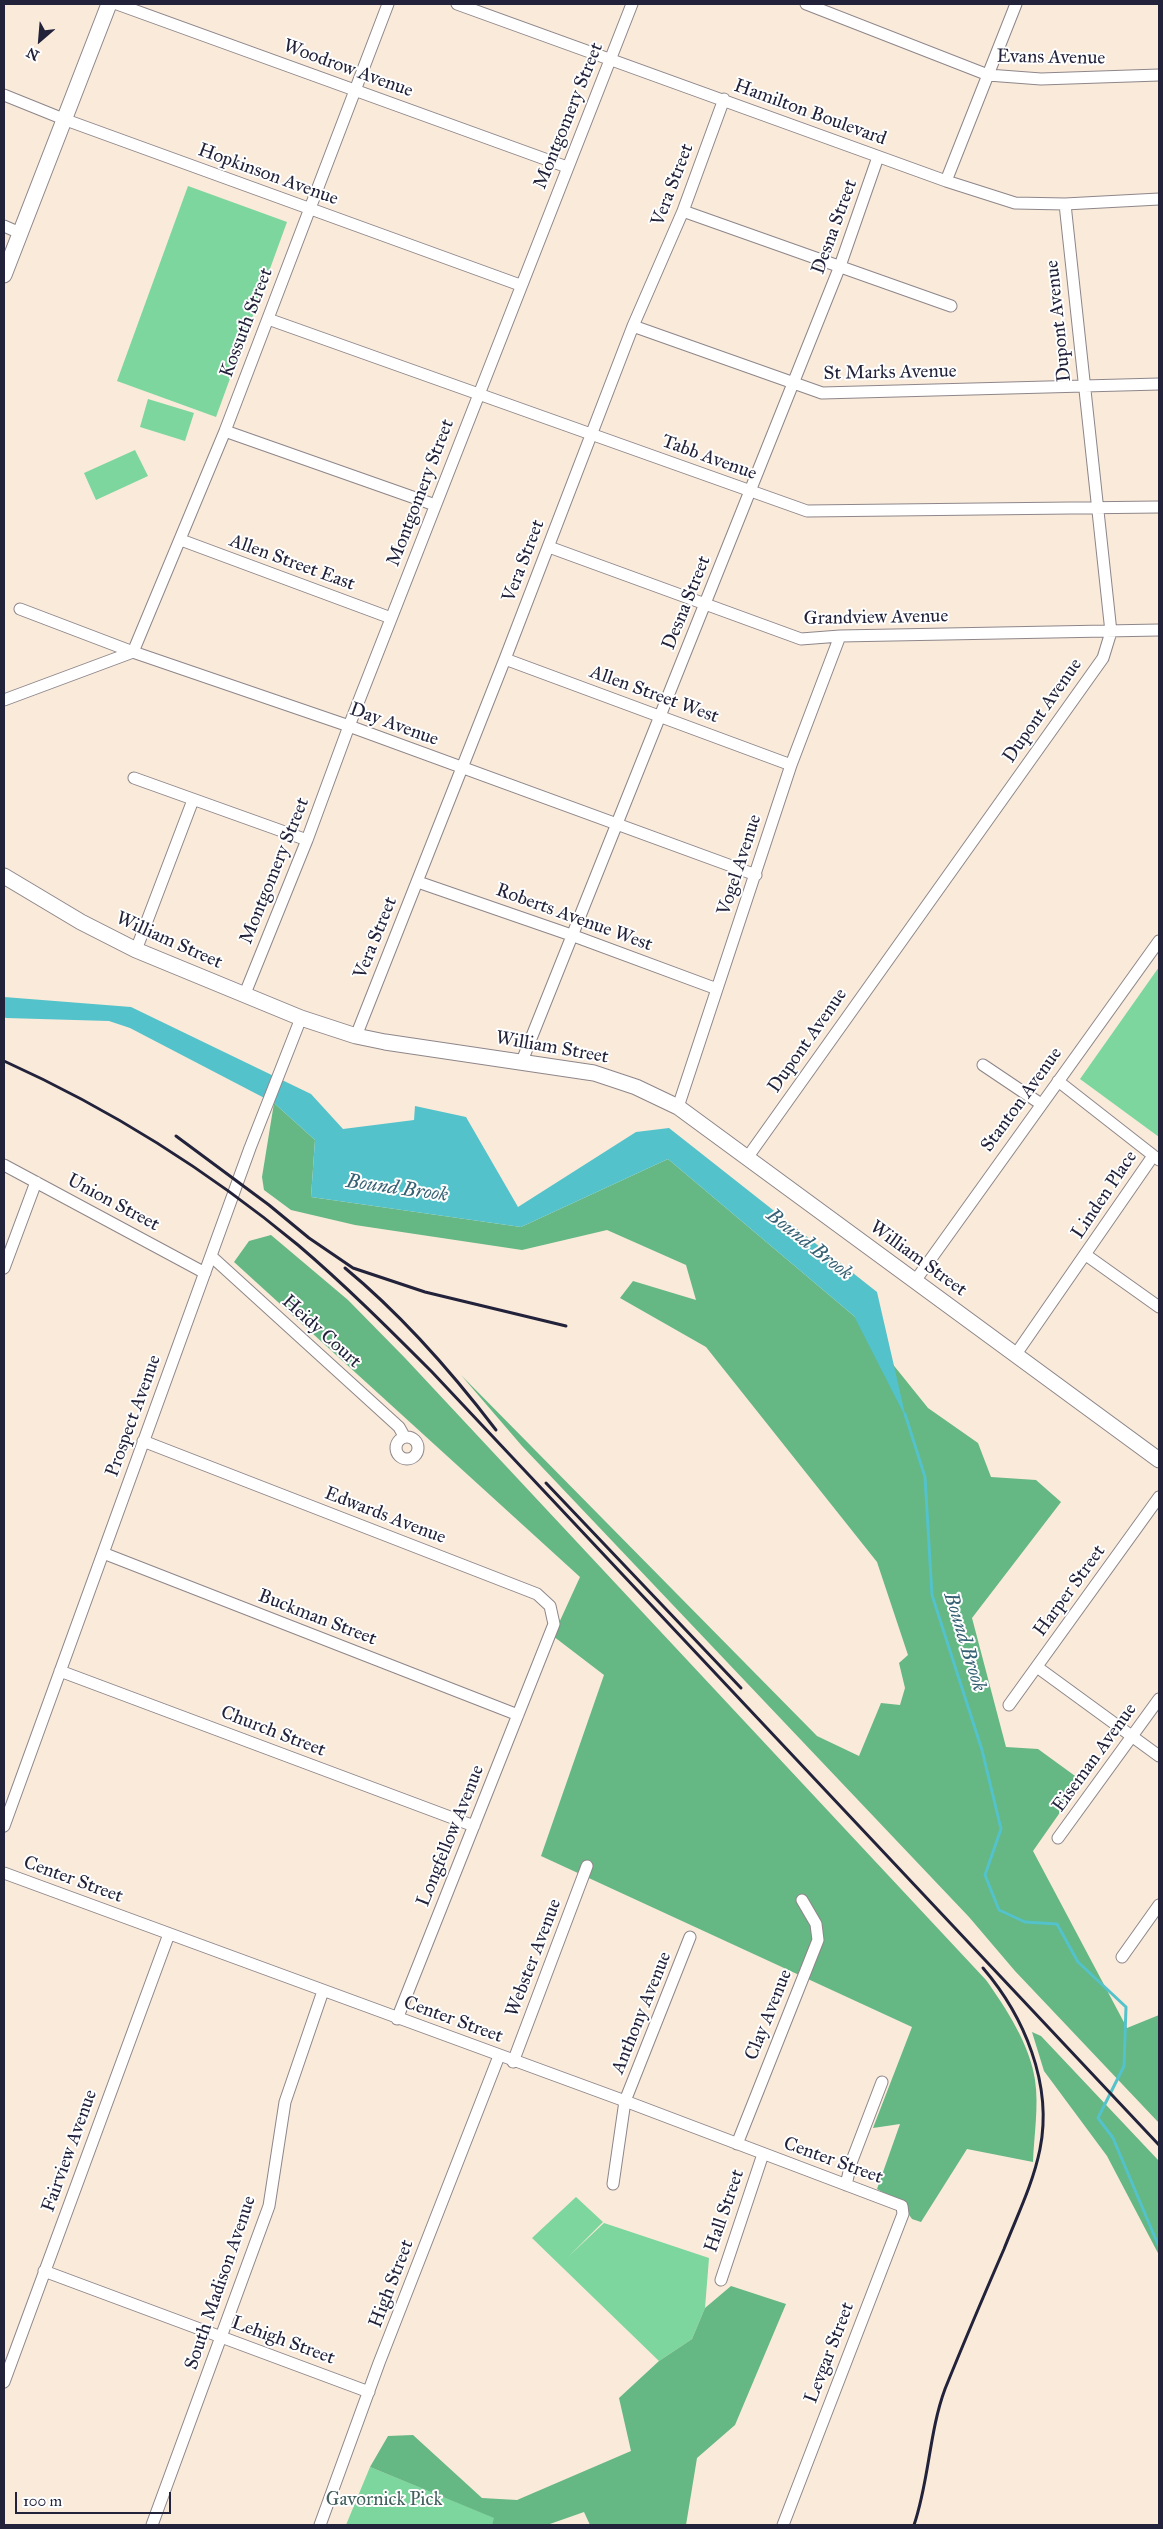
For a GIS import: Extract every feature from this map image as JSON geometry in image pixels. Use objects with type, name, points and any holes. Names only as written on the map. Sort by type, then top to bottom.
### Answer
[{"type":"main road","points":[[4,275],[109,4]]},
{"type":"main road","name":"William Street","points":[[4,876],[81,922],[136,950],[301,1018],[356,1036],[594,1073],[636,1087],[678,1107],[1159,1460]]},
{"type":"street","name":"Woodrow Avenue","points":[[117,4],[566,167]]},
{"type":"street","name":"Kossuth Street","points":[[133,652],[225,431],[388,4]]},
{"type":"street","name":"Hamilton Boulevard","points":[[457,4],[612,61],[724,99],[946,182],[1015,203],[1065,204],[1159,199]]},
{"type":"street","name":"Montgomery Street","points":[[244,996],[307,840],[349,726],[566,167],[612,61],[632,4]]},
{"type":"street","name":"Evans Avenue","points":[[806,4],[988,75],[1041,79],[1159,75]]},
{"type":"street","points":[[946,182],[1016,4]]},
{"type":"street","name":"Hopkinson Avenue","points":[[4,95],[64,119],[520,285]]},
{"type":"street","name":"Vera Street","points":[[356,1036],[549,547],[633,326],[683,211],[724,99]]},
{"type":"street","name":"Desna Street","points":[[522,1061],[574,936],[840,266],[878,157]]},
{"type":"street","name":"Dupont Avenue","points":[[747,1158],[1103,658],[1111,632],[1083,386],[1065,204]]},
{"type":"street","points":[[683,211],[951,306]]},
{"type":"street","points":[[4,226],[20,232]]},
{"type":"street","name":"Tabb Avenue","points":[[268,319],[807,512],[1159,507]]},
{"type":"street","name":"St Marks Avenue","points":[[633,326],[822,393],[1159,384]]},
{"type":"street","points":[[225,431],[435,505]]},
{"type":"street","name":"Allen Street East","points":[[181,540],[391,618]]},
{"type":"street","name":"Grandview Avenue","points":[[549,547],[801,639],[840,636],[1159,630]]},
{"type":"street","name":"Day Avenue","points":[[20,610],[133,652],[349,726],[756,875]]},
{"type":"street","name":"Vogel Avenue","points":[[678,1107],[791,765],[840,636]]},
{"type":"street","points":[[4,700],[133,652]]},
{"type":"street","name":"Allen Street West","points":[[505,658],[791,765]]},
{"type":"street","points":[[134,778],[307,840]]},
{"type":"street","points":[[136,950],[193,800]]},
{"type":"street","name":"Roberts Avenue West","points":[[418,882],[574,936],[717,989]]},
{"type":"street","name":"Stanton Avenue","points":[[915,1281],[1159,941]]},
{"type":"street","name":"Prospect Avenue","points":[[4,1826],[204,1273],[301,1018]]},
{"type":"street","points":[[983,1065],[1041,1104]]},
{"type":"street","name":"Linden Place","points":[[1016,1354],[1156,1158],[1058,1081]]},
{"type":"street","name":"Union Street","points":[[4,1165],[204,1273]]},
{"type":"street","points":[[4,1268],[36,1182]]},
{"type":"street","points":[[1086,1255],[1159,1307]]},
{"type":"street","name":"Heidy Court","points":[[211,1256],[399,1427],[404,1436]]},
{"type":"street","name":"Edwards Avenue","points":[[144,1441],[537,1594],[550,1606],[554,1624],[537,1667]]},
{"type":"street","name":"Harper Street","points":[[1009,1705],[1159,1497]]},
{"type":"street","name":"Buckman Street","points":[[103,1553],[518,1715]]},
{"type":"street","name":"Longfellow Avenue","points":[[397,2019],[537,1667]]},
{"type":"street","points":[[1037,1667],[1159,1756]]},
{"type":"street","name":"Church Street","points":[[60,1671],[474,1826]]},
{"type":"street","name":"Eiseman Avenue","points":[[1058,1838],[1159,1699]]},
{"type":"street","name":"Webster Avenue","points":[[513,2062],[587,1866]]},
{"type":"street","name":"Center Street","points":[[4,1873],[513,2062],[625,2101],[890,2201]]},
{"type":"street","name":"Clay Avenue","points":[[737,2144],[818,1940],[816,1924],[802,1900]]},
{"type":"street","points":[[1122,1957],[1159,1905]]},
{"type":"street","name":"Fairview Avenue","points":[[4,2382],[169,1934]]},
{"type":"street","name":"Anthony Avenue","points":[[613,2184],[625,2101],[690,1937]]},
{"type":"street","name":"South Madison Avenue","points":[[152,2525],[269,2206],[285,2102],[323,1991]]},
{"type":"street","name":"High Street","points":[[320,2525],[499,2056]]},
{"type":"street","points":[[846,2185],[851,2163],[882,2082]]},
{"type":"street","name":"Hall Street","points":[[721,2280],[763,2154]]},
{"type":"street","name":"Levgar Street","points":[[783,2525],[903,2214],[902,2206],[890,2201]]},
{"type":"street","name":"Lehigh Street","points":[[44,2271],[370,2392]]},
{"type":"green space","points":[[188,186],[287,222],[216,417],[117,381]]},
{"type":"green space","points":[[148,399],[194,413],[185,441],[140,427]]},
{"type":"green space","points":[[135,450],[148,476],[96,500],[84,473]]},
{"type":"green space","points":[[1159,967],[1159,1137],[1080,1079]]},
{"type":"green space","points":[[274,1103],[315,1140],[311,1197],[521,1227],[668,1159],[854,1316],[928,1408],[978,1443],[991,1477],[1036,1480],[1061,1502],[972,1618],[1006,1747],[1038,1749],[1082,1781],[1033,1851],[1127,2028],[1159,2015],[1159,2123],[1015,1971],[969,1917],[522,1446],[461,1375],[817,1736],[859,1756],[881,1703],[900,1705],[905,1688],[899,1663],[908,1655],[877,1562],[706,1347],[620,1298],[633,1281],[696,1300],[686,1265],[607,1230],[522,1250],[355,1225],[291,1210],[264,1190],[262,1177]]},
{"type":"green space","points":[[271,1235],[348,1300],[405,1358],[986,1980],[1023,2040],[1032,2067],[1037,2100],[1033,2162],[967,2149],[921,2222],[912,2219],[900,2202],[877,2189],[900,2124],[873,2128],[912,2027],[541,1856],[604,1675],[553,1636],[580,1577],[234,1262],[249,1241]]},
{"type":"green space","points":[[1032,2032],[1041,2036],[1159,2161],[1159,2255],[1107,2156],[1044,2071]]},
{"type":"green space","points":[[576,2197],[603,2222],[568,2257],[604,2223],[709,2258],[705,2308],[692,2339],[659,2361],[532,2238]]},
{"type":"green space","points":[[731,2286],[786,2304],[735,2425],[697,2458],[686,2525],[590,2525],[584,2512],[547,2525],[492,2525],[494,2518],[370,2467],[388,2436],[413,2435],[482,2498],[517,2500],[631,2451],[619,2398],[659,2361],[692,2339],[705,2308]]},
{"type":"green space","name":"Gavornick Pick","points":[[370,2467],[495,2518],[492,2525],[346,2525]]},
{"type":"water","points":[[4,997],[131,1007],[311,1094],[343,1129],[414,1120],[415,1106],[466,1117],[518,1207],[636,1132],[669,1128],[877,1292],[906,1418],[854,1316],[668,1159],[521,1227],[311,1197],[315,1140],[274,1103],[130,1028],[109,1021],[6,1018],[4,1017]]},
{"type":"waterway","name":"Bound Brook","points":[[905,1414],[925,1477],[932,1595],[982,1750],[1001,1829],[985,1875],[999,1910],[1025,1922],[1057,1924],[1078,1962],[1126,2007],[1124,2066],[1098,2118],[1113,2138],[1159,2247]]},
{"type":"railway","points":[[4,1061],[81,1099],[194,1167],[230,1192],[298,1245],[350,1291],[432,1372],[1159,2145]]},
{"type":"railway","points":[[176,1136],[269,1205],[309,1238],[353,1268],[425,1292],[566,1326]]},
{"type":"railway","points":[[345,1268],[387,1305],[425,1345],[496,1430]]},
{"type":"railway","points":[[546,1483],[741,1688]]},
{"type":"railway","points":[[914,2525],[945,2389],[1024,2200],[1040,2149],[1043,2125],[1042,2100],[1032,2052],[1011,2007],[983,1968]]}]
